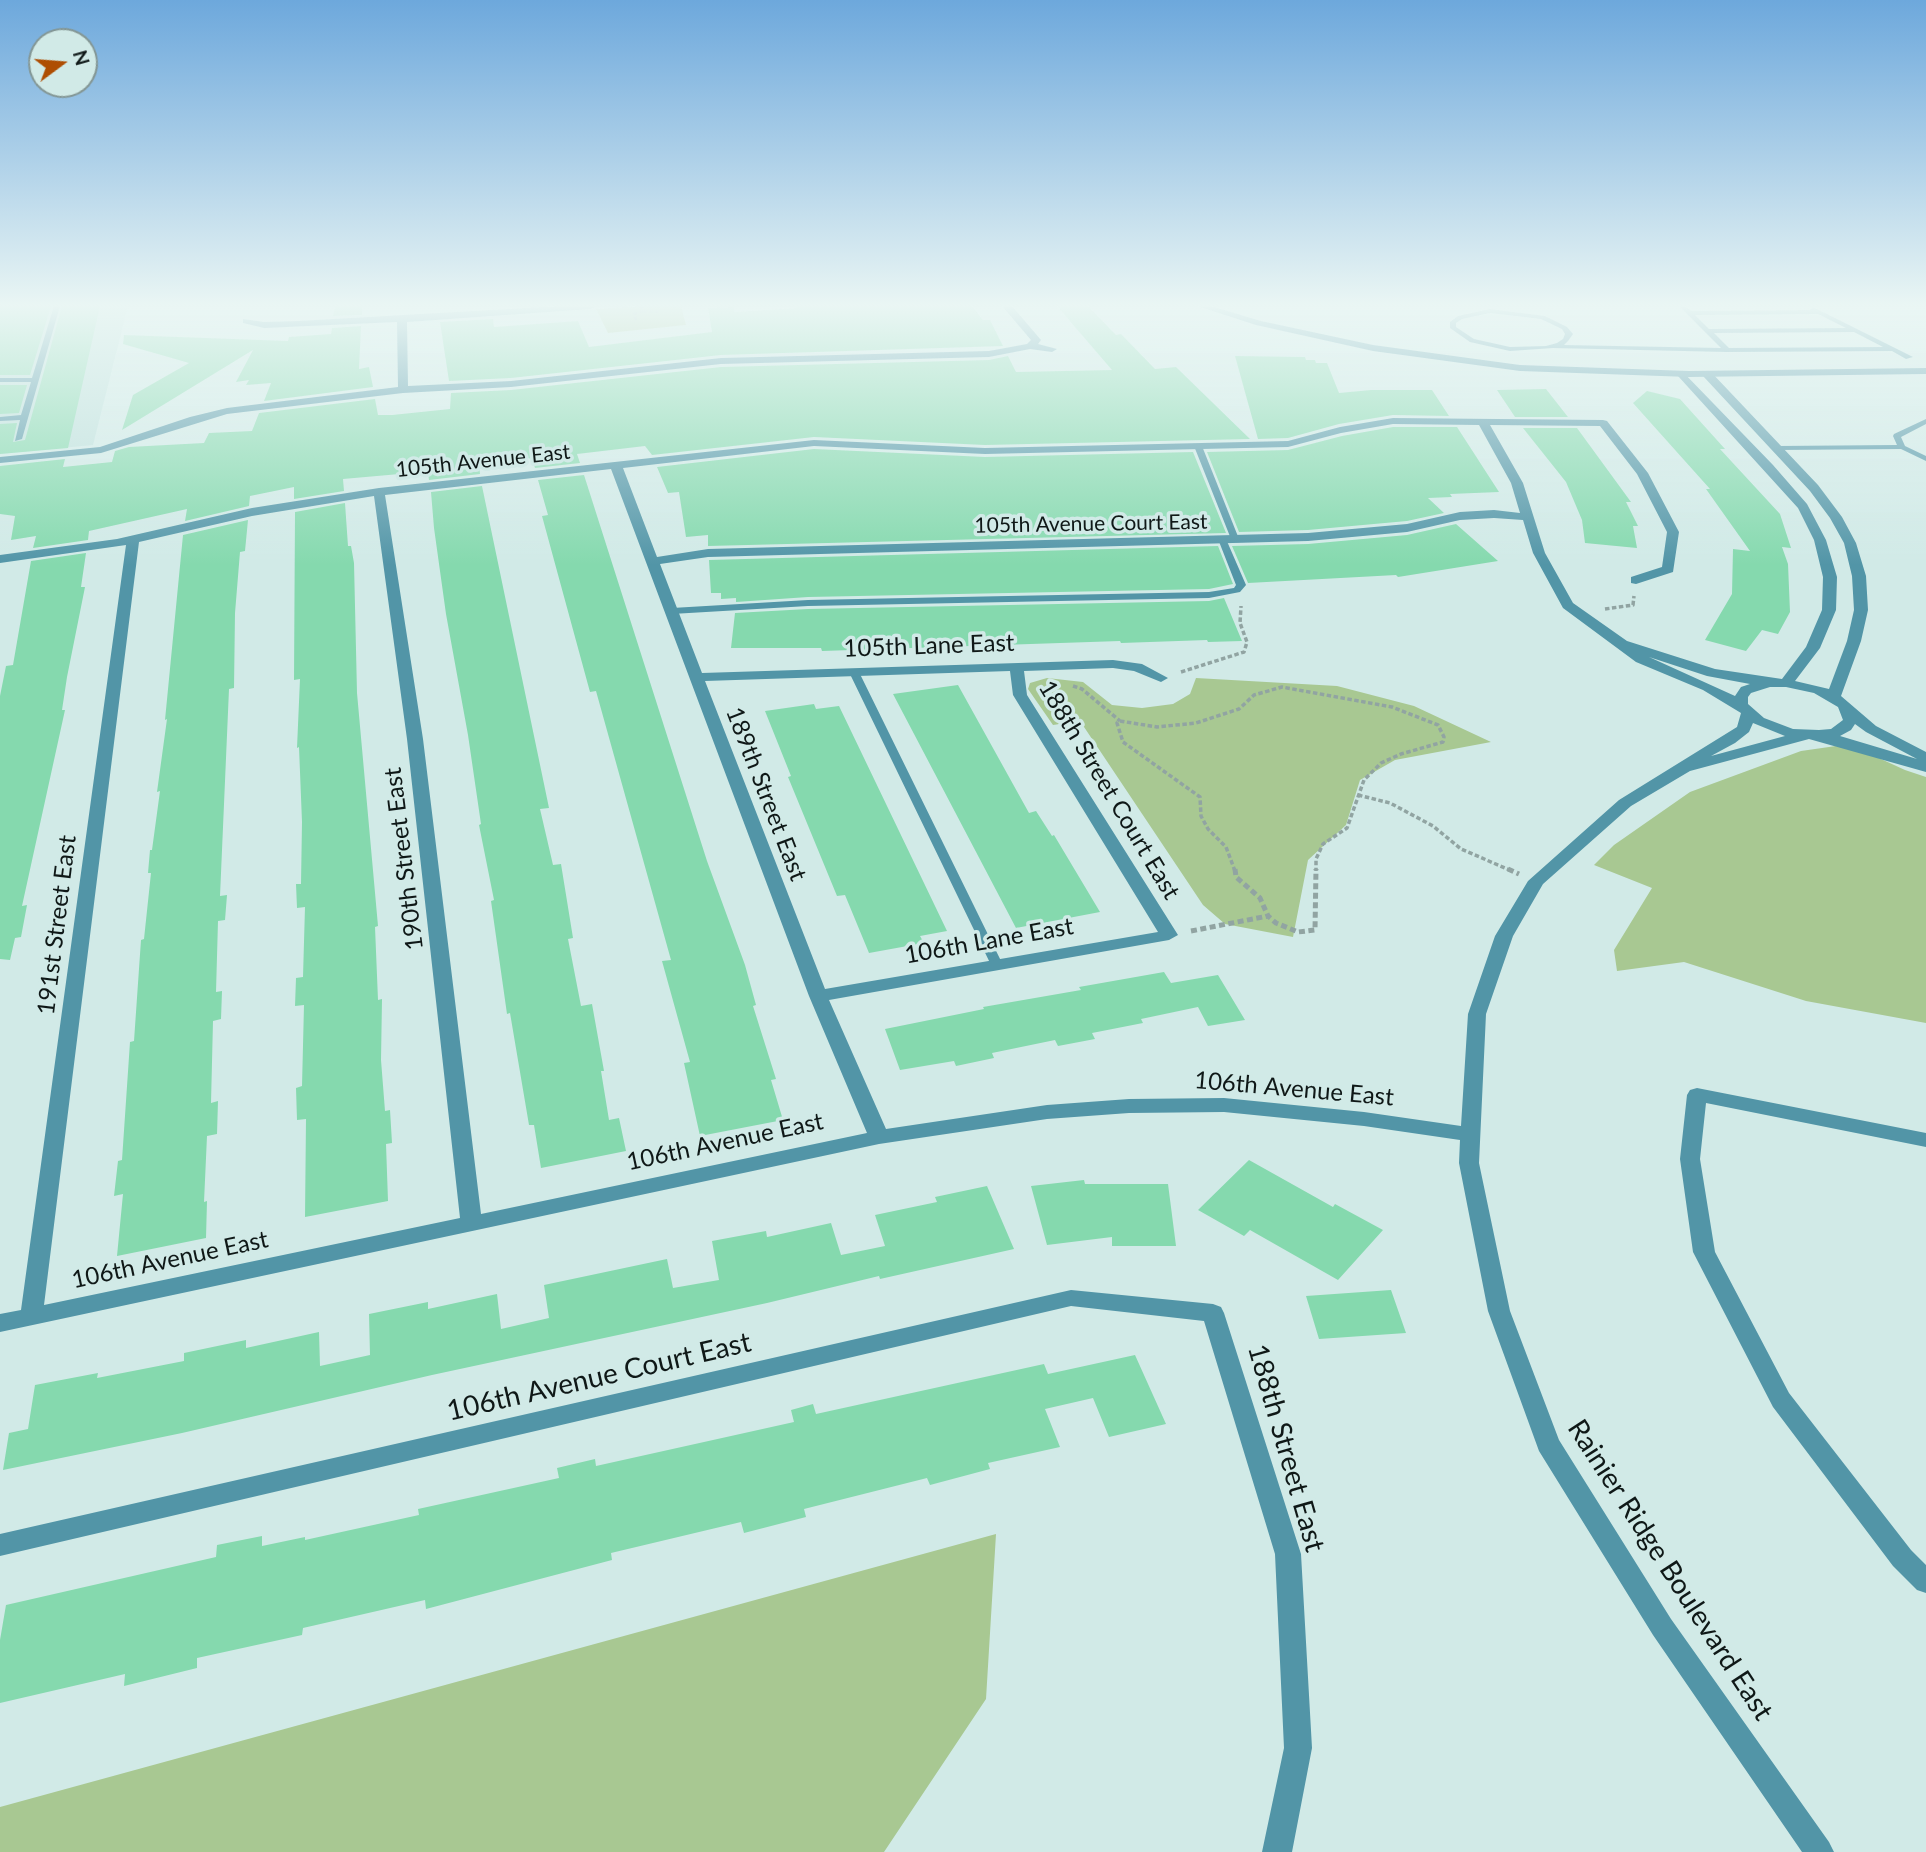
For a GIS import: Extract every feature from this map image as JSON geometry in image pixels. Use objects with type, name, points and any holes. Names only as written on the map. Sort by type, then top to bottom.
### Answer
[{"type":"street","points":[[0,460],[101,450],[194,419],[227,411],[383,392]]},
{"type":"street","points":[[1699,392],[1803,507],[1821,540],[1830,577],[1829,610],[1813,648],[1786,683]]},
{"type":"street","points":[[1725,392],[1836,517],[1850,543],[1859,576],[1861,610],[1854,641],[1833,697]]},
{"type":"street","name":"105th Avenue East","points":[[0,559],[133,539],[252,512],[379,492],[814,443],[985,451],[1288,444],[1340,430],[1393,421],[1603,423],[1642,473],[1672,532],[1668,569],[1636,580]]},
{"type":"street","points":[[1483,422],[1517,482],[1539,553],[1568,605],[1641,659],[1708,687],[1774,728],[1814,735],[1926,767]]},
{"type":"street","name":"189th Street East","points":[[616,466],[818,996],[878,1137]]},
{"type":"street","name":"190th Street East","points":[[379,492],[415,739],[471,1222]]},
{"type":"street","name":"105th Avenue Court East","points":[[653,561],[708,553],[1308,537],[1407,528],[1460,516],[1494,514],[1528,517]]},
{"type":"street","name":"191st Street East","points":[[31,1317],[133,539]]},
{"type":"street","points":[[1622,644],[1712,673],[1769,683],[1803,685],[1833,697],[1871,729],[1926,758]]},
{"type":"street","name":"105th Lane East","points":[[697,677],[1113,663],[1137,667],[1161,678]]},
{"type":"street","name":"188th Street Court East","points":[[1016,666],[1020,695],[1169,935]]},
{"type":"street","name":"Rainier Ridge Boulevard East","points":[[1769,683],[1746,690],[1741,697],[1747,722],[1737,734],[1625,803],[1536,881],[1504,936],[1477,1014],[1469,1163],[1499,1311],[1548,1444],[1662,1627],[1819,1852]]},
{"type":"street","name":"Rainier Ridge Boulevard East","points":[[1685,768],[1814,735],[1835,733],[1846,727],[1850,720],[1849,711]]},
{"type":"street","name":"106th Lane East","points":[[818,996],[1169,935]]},
{"type":"street","points":[[1926,1140],[1697,1095],[1690,1159],[1704,1252],[1781,1400],[1902,1558],[1926,1582]]},
{"type":"street","name":"106th Avenue East","points":[[0,1323],[878,1137],[1047,1112],[1129,1106],[1224,1105],[1364,1119],[1470,1135]]},
{"type":"street","name":"106th Avenue Court East","points":[[0,1545],[1071,1298],[1213,1313]]},
{"type":"street","name":"188th Street East","points":[[1213,1313],[1288,1554],[1298,1748],[1277,1852]]},
{"type":"lane","points":[[18,439],[31,392]]},
{"type":"lane","points":[[0,419],[24,417]]},
{"type":"lane","points":[[1902,447],[1896,436],[1926,421]]},
{"type":"lane","points":[[672,611],[808,603],[1209,595],[1237,590],[1241,584],[1229,539],[1198,446]]},
{"type":"lane","points":[[1777,448],[1902,447],[1926,459]]},
{"type":"lane","points":[[854,672],[997,965]]},
{"type":"path","points":[[1577,612],[1633,605],[1636,580]]},
{"type":"path","points":[[1161,678],[1238,655],[1247,648],[1240,623],[1241,584]]},
{"type":"path","points":[[1069,685],[1082,689],[1120,720],[1157,727],[1196,723],[1239,709],[1254,695],[1282,687],[1392,706],[1438,725],[1444,737],[1443,742],[1401,754],[1381,763],[1364,780],[1347,828],[1323,844],[1316,859],[1315,930],[1298,932],[1276,923],[1268,916],[1260,898],[1244,887],[1236,877],[1233,860],[1226,847],[1208,829],[1201,816],[1200,797],[1123,742],[1118,734],[1117,723],[1120,720]]},
{"type":"path","points":[[1358,795],[1390,803],[1433,826],[1461,849],[1536,881]]},
{"type":"path","points":[[1169,935],[1268,916]]},
{"type":"shaded area","points":[[0,392],[106,392],[93,445],[0,454]]},
{"type":"green space","points":[[1047,678],[1083,682],[1112,705],[1142,708],[1173,704],[1190,694],[1196,678],[1337,686],[1414,706],[1491,742],[1395,760],[1360,780],[1346,825],[1308,860],[1293,937],[1225,924],[1203,905],[1080,721],[1053,725],[1028,689],[1030,683]]},
{"type":"green space","points":[[1836,746],[1870,754],[1926,777],[1926,1023],[1806,1001],[1684,962],[1617,971],[1614,950],[1652,888],[1594,865],[1614,845],[1690,792],[1801,751]]},
{"type":"green space","points":[[996,1534],[986,1699],[884,1852],[0,1852],[0,1807]]},
{"type":"building","points":[[0,392],[25,392],[19,413],[0,414]]},
{"type":"building","points":[[38,392],[81,392],[68,448],[0,454],[0,424],[17,423],[13,442],[25,440]]},
{"type":"building","points":[[138,392],[184,392],[122,430],[133,395]]},
{"type":"building","points":[[267,392],[331,392],[264,401]]},
{"type":"building","points":[[1202,392],[1250,439],[985,445],[814,437],[652,455],[645,446],[577,454],[580,463],[535,468],[532,459],[528,458],[479,464],[480,474],[429,480],[428,473],[343,479],[344,491],[294,499],[294,487],[250,496],[249,506],[185,521],[187,509],[89,531],[88,540],[33,548],[36,536],[11,540],[15,516],[0,514],[0,466],[65,459],[63,467],[112,462],[115,451],[129,447],[204,443],[209,433],[252,431],[259,413],[375,399],[378,415],[450,409],[451,393]]},
{"type":"building","points":[[1245,392],[1434,392],[1449,416],[1393,415],[1339,424],[1288,438],[1258,439]]},
{"type":"building","points":[[1499,392],[1549,392],[1568,417],[1515,417]]},
{"type":"building","points":[[1645,392],[1680,399],[1725,449],[1720,449],[1780,514],[1791,548],[1782,547],[1788,564],[1790,612],[1778,634],[1762,630],[1746,651],[1705,640],[1732,594],[1733,549],[1750,551],[1706,489],[1710,489],[1633,403]]},
{"type":"building","points":[[1393,427],[1457,427],[1499,492],[1450,494],[1452,497],[1428,498],[1444,513],[1407,521],[1308,530],[1239,532],[1207,452],[1288,450],[1342,436]]},
{"type":"building","points":[[1523,428],[1577,428],[1631,502],[1626,502],[1638,526],[1633,526],[1637,548],[1585,543],[1582,520],[1566,482]]},
{"type":"building","points":[[814,449],[985,457],[1193,452],[1226,533],[708,546],[708,535],[686,537],[679,492],[668,493],[657,467]]},
{"type":"building","points":[[584,475],[707,861],[745,965],[756,1005],[753,1006],[776,1079],[771,1080],[783,1120],[700,1136],[684,1063],[690,1062],[662,961],[671,960],[596,691],[590,692],[542,516],[548,515],[538,480]]},
{"type":"building","points":[[482,486],[549,808],[540,809],[553,865],[561,864],[573,938],[568,939],[581,1006],[592,1004],[604,1071],[601,1071],[609,1120],[619,1118],[626,1151],[541,1168],[534,1125],[529,1125],[510,1013],[507,1014],[491,901],[494,900],[479,825],[481,824],[468,735],[434,528],[431,492]]},
{"type":"building","points":[[345,503],[348,546],[351,546],[354,563],[357,693],[378,926],[375,927],[378,1000],[382,999],[381,1060],[385,1111],[390,1110],[392,1143],[386,1144],[388,1201],[305,1217],[306,1119],[297,1120],[296,1088],[302,1086],[304,1005],[295,1006],[296,978],[303,977],[305,907],[297,908],[296,884],[301,884],[302,822],[299,747],[297,748],[300,679],[294,680],[295,512]]},
{"type":"building","points":[[248,520],[245,551],[240,552],[235,613],[234,688],[229,689],[220,896],[227,895],[225,920],[218,921],[216,992],[222,991],[221,1019],[213,1021],[211,1103],[218,1101],[217,1134],[207,1136],[204,1202],[207,1201],[206,1238],[117,1256],[123,1194],[114,1196],[118,1161],[122,1160],[130,1042],[134,1041],[141,940],[144,939],[151,873],[148,873],[150,850],[160,791],[157,792],[167,719],[165,720],[183,535]]},
{"type":"building","points":[[1456,524],[1498,561],[1398,577],[1248,583],[1232,546],[1308,544],[1407,535]]},
{"type":"building","points":[[1218,546],[1233,584],[1209,589],[808,597],[736,602],[736,598],[721,599],[721,593],[711,593],[709,560]]},
{"type":"building","points":[[86,553],[81,587],[85,587],[67,677],[62,710],[65,710],[22,906],[27,905],[21,937],[15,938],[10,960],[0,959],[0,696],[6,666],[13,665],[31,561]]},
{"type":"building","points":[[1224,598],[1242,641],[1120,641],[822,651],[821,648],[731,648],[735,613],[808,609],[1209,601]]},
{"type":"building","points":[[958,685],[1029,813],[1036,811],[1052,836],[1054,835],[1100,912],[1016,928],[893,694]]},
{"type":"building","points":[[814,704],[816,709],[839,706],[947,931],[920,936],[924,943],[869,953],[845,895],[837,896],[788,777],[791,776],[765,711]]},
{"type":"building","points":[[1164,972],[1171,983],[1218,975],[1245,1020],[1208,1026],[1198,1007],[1141,1019],[1143,1023],[1092,1033],[1095,1039],[1058,1046],[1055,1040],[992,1053],[994,1058],[956,1066],[954,1061],[900,1070],[885,1029],[984,1009],[983,1007],[1081,990],[1079,987]]},
{"type":"building","points":[[1249,1160],[1333,1207],[1335,1204],[1383,1230],[1338,1280],[1250,1230],[1244,1236],[1198,1210]]},
{"type":"building","points":[[1084,1180],[1085,1184],[1168,1184],[1176,1246],[1112,1246],[1112,1237],[1047,1245],[1031,1186]]},
{"type":"building","points":[[987,1186],[1014,1249],[880,1279],[879,1276],[182,1433],[3,1470],[9,1433],[28,1429],[35,1385],[98,1373],[97,1378],[184,1361],[184,1353],[246,1340],[246,1348],[319,1332],[320,1366],[370,1355],[369,1314],[428,1302],[428,1309],[497,1294],[501,1329],[549,1318],[544,1285],[667,1259],[673,1288],[719,1280],[712,1241],[766,1231],[767,1237],[831,1223],[841,1255],[885,1246],[875,1215],[937,1202],[935,1197]]},
{"type":"building","points":[[1391,1290],[1406,1333],[1319,1339],[1306,1296]]},
{"type":"building","points":[[1135,1355],[1166,1424],[1109,1437],[1093,1398],[1045,1409],[1060,1447],[988,1463],[990,1469],[930,1485],[927,1478],[804,1509],[806,1517],[744,1533],[741,1522],[611,1553],[612,1560],[426,1609],[425,1600],[303,1628],[302,1635],[197,1658],[197,1668],[124,1686],[125,1674],[0,1703],[0,1640],[6,1605],[216,1557],[217,1545],[262,1536],[262,1546],[305,1537],[305,1540],[419,1515],[418,1509],[559,1478],[557,1468],[595,1459],[596,1466],[794,1422],[791,1410],[813,1404],[816,1414],[1044,1364],[1048,1374]]}]
